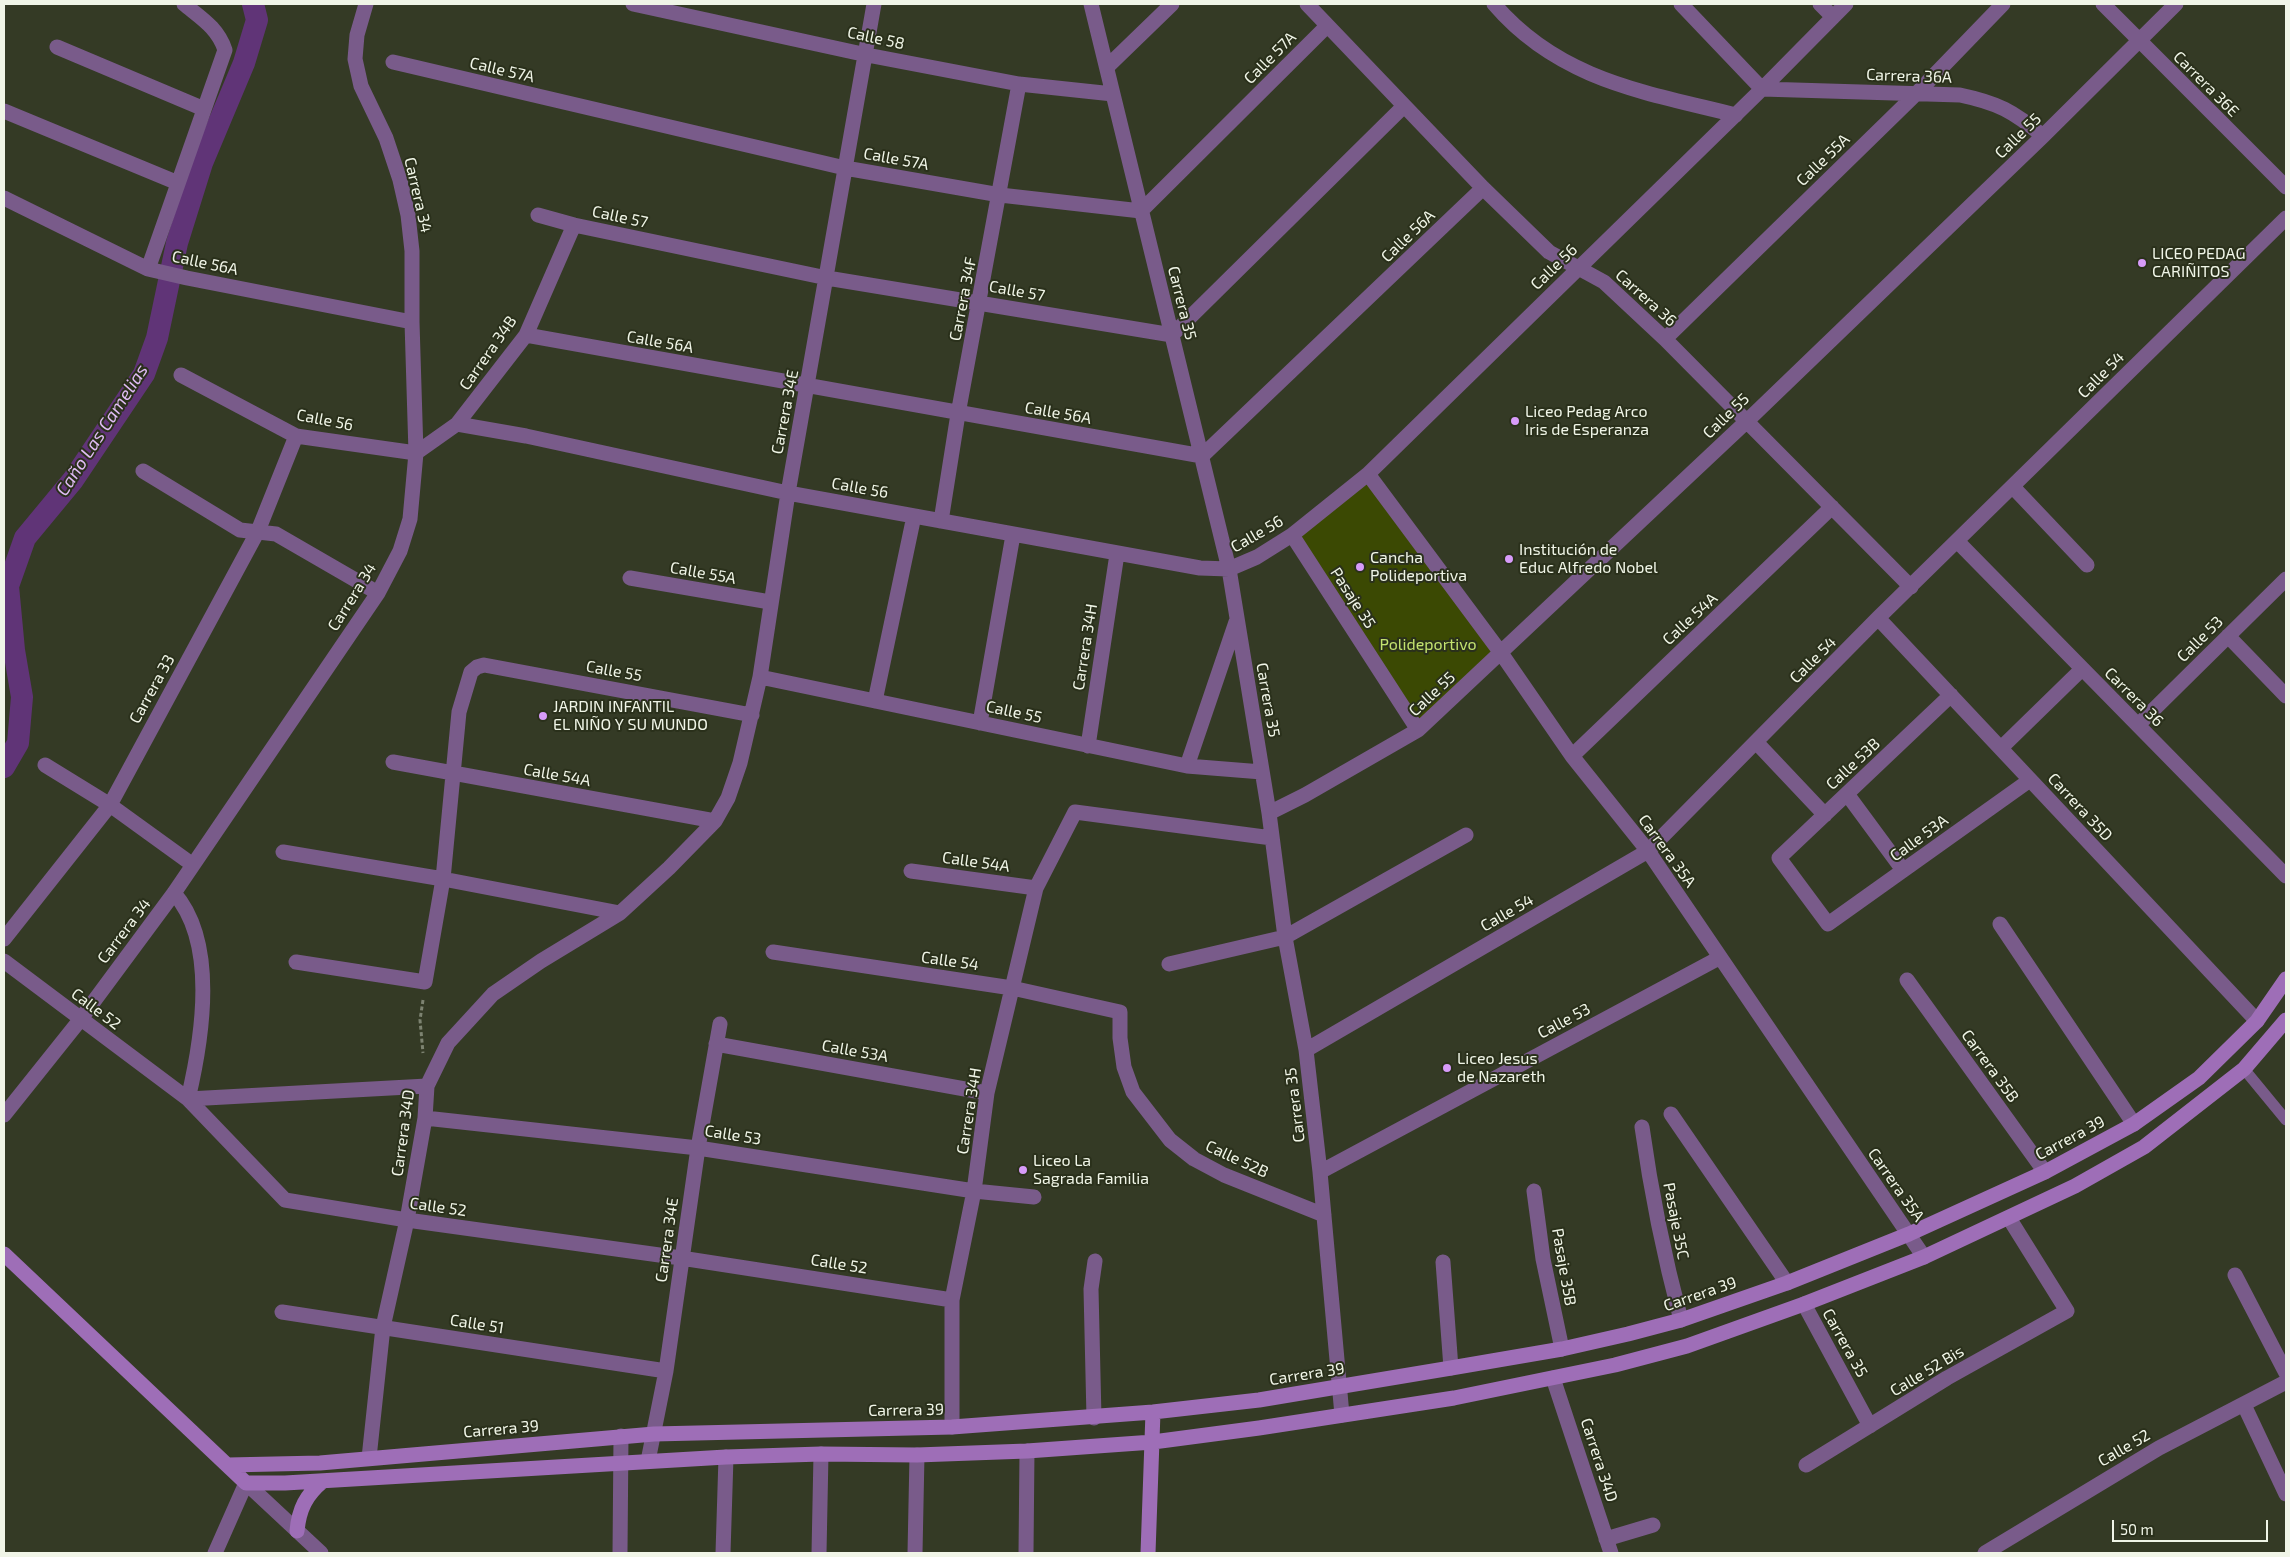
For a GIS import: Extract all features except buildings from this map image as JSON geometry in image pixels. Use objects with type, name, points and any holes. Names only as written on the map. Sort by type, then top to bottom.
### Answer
[{"type":"main road","name":"Carrera 39","points":[[228,1465],[278,1465],[654,1434],[952,1427],[1094,1418],[1259,1400],[1562,1350],[1681,1320],[1787,1282],[1909,1234],[2045,1172],[2134,1124],[2199,1078],[2256,1021],[2286,979]]},
{"type":"main road","points":[[4,1254],[246,1483],[323,1481],[726,1457],[821,1454],[917,1455],[1027,1451],[1152,1442],[1454,1398],[1615,1365],[1687,1346],[1804,1304],[1924,1257],[2009,1218],[2075,1186],[2144,1147],[2244,1069],[2286,1020]]},
{"type":"main road","points":[[1148,1553],[1153,1412]]},
{"type":"main road","points":[[297,1530],[298,1516],[303,1502],[323,1481]]},
{"type":"street","points":[[154,270],[178,183],[225,50],[221,38],[214,28],[184,4]]},
{"type":"street","name":"Carrera 34","points":[[4,1115],[80,1020],[174,893],[378,593],[400,552],[410,519],[416,453],[412,251],[408,215],[400,180],[386,138],[361,86],[355,59],[357,34],[366,4]]},
{"type":"street","name":"Calle 58","points":[[633,4],[866,55],[1019,84],[1114,94]]},
{"type":"street","name":"Carrera 34E","points":[[715,821],[728,798],[740,763],[760,677],[788,493],[874,4]]},
{"type":"street","name":"Carrera 35","points":[[1091,4],[1229,569],[1236,621],[1269,813],[1285,937],[1306,1050],[1320,1172],[1341,1386],[1342,1415]]},
{"type":"street","points":[[1107,67],[1172,4]]},
{"type":"street","name":"Carrera 36","points":[[1307,4],[1484,188],[1549,252],[1604,282],[1665,339],[1911,587]]},
{"type":"street","points":[[1494,4],[1544,50],[1587,73],[1642,92],[1736,115]]},
{"type":"street","points":[[1681,4],[1762,89]]},
{"type":"street","points":[[1820,4],[1833,17]]},
{"type":"street","name":"Calle 56","points":[[457,424],[526,436],[788,493],[1117,554],[1200,568],[1229,569],[1257,557],[1292,535],[1368,474],[1736,115],[1846,4]]},
{"type":"street","name":"Calle 55A","points":[[1665,339],[1917,93],[2003,4]]},
{"type":"street","name":"Carrera 36E","points":[[2104,4],[2286,188]]},
{"type":"street","name":"Calle 55","points":[[1269,813],[1305,796],[1418,730],[1747,421],[2043,136],[2176,4]]},
{"type":"street","name":"Calle 57A","points":[[393,62],[844,168],[1000,195],[1141,211],[1327,26]]},
{"type":"street","points":[[57,47],[204,110]]},
{"type":"street","name":"Carrera 34F","points":[[941,521],[958,414],[1019,84]]},
{"type":"street","name":"Carrera 36A","points":[[1762,89],[1960,95],[1990,102],[2019,116],[2043,136]]},
{"type":"street","points":[[1172,335],[1404,106]]},
{"type":"street","points":[[4,111],[178,183]]},
{"type":"street","name":"Calle 56A","points":[[526,335],[958,414],[1202,456],[1484,188]]},
{"type":"street","name":"Calle 56A","points":[[4,198],[154,270],[412,322]]},
{"type":"street","name":"Calle 57","points":[[538,215],[574,225],[827,278],[1172,335]]},
{"type":"street","name":"Calle 54","points":[[1306,1050],[1648,851],[1878,618],[1958,542],[2286,218]]},
{"type":"street","name":"Carrera 34B","points":[[416,453],[457,424],[526,335],[574,225]]},
{"type":"street","name":"Calle 56","points":[[181,375],[296,436],[416,453]]},
{"type":"street","name":"Carrera 33","points":[[4,939],[110,805],[258,532],[296,436]]},
{"type":"street","points":[[143,471],[240,530],[276,534],[378,593]]},
{"type":"street","name":"Carrera 35A","points":[[1368,474],[1502,653],[1572,756],[1648,851],[1924,1257]]},
{"type":"street","points":[[2013,487],[2087,565]]},
{"type":"street","name":"Calle 54A","points":[[1572,756],[1832,507]]},
{"type":"street","points":[[875,701],[914,516]]},
{"type":"street","points":[[980,723],[1013,535]]},
{"type":"street","name":"Pasaje 35","points":[[1292,535],[1418,730]]},
{"type":"street","name":"Carrera 36","points":[[1958,542],[2286,876]]},
{"type":"street","name":"Carrera 34H","points":[[1088,746],[1117,554]]},
{"type":"street","name":"Calle 55A","points":[[630,578],[770,602]]},
{"type":"street","name":"Calle 53","points":[[2138,725],[2286,579]]},
{"type":"street","name":"Carrera 35D","points":[[1878,618],[2256,1021]]},
{"type":"street","points":[[1187,766],[1236,621]]},
{"type":"street","points":[[2228,636],[2286,696]]},
{"type":"street","name":"Calle 55","points":[[454,775],[459,712],[471,672],[477,667],[484,665],[752,715]]},
{"type":"street","points":[[2001,748],[2082,669]]},
{"type":"street","name":"Calle 55","points":[[760,677],[1187,766],[1262,772]]},
{"type":"street","name":"Calle 53B","points":[[1828,924],[1779,858],[1951,695]]},
{"type":"street","points":[[1756,742],[1825,815]]},
{"type":"street","name":"Calle 54A","points":[[393,762],[454,775],[715,821]]},
{"type":"street","points":[[45,764],[110,805],[193,865]]},
{"type":"street","points":[[296,962],[425,982],[443,879],[454,775]]},
{"type":"street","name":"Calle 53A","points":[[1828,924],[2030,780]]},
{"type":"street","points":[[1847,794],[1903,870]]},
{"type":"street","name":"Carrera 34H","points":[[952,1427],[952,1300],[974,1191],[987,1093],[1036,888],[1075,812],[1272,838]]},
{"type":"street","name":"Carrera 34D","points":[[369,1458],[383,1328],[407,1220],[425,1118],[427,1086],[448,1043],[493,994],[541,961],[620,913],[669,868],[715,821]]},
{"type":"street","points":[[1169,964],[1285,937],[1466,835]]},
{"type":"street","points":[[283,852],[443,879],[620,913]]},
{"type":"street","name":"Calle 54A","points":[[911,871],[1036,888]]},
{"type":"street","points":[[174,893],[183,903],[191,918],[196,935],[202,978],[202,1022],[198,1056],[188,1099],[427,1086]]},
{"type":"street","points":[[2000,924],[2134,1124]]},
{"type":"street","name":"Calle 54","points":[[773,952],[1012,988],[1120,1012]]},
{"type":"street","name":"Calle 53","points":[[1320,1172],[1719,958]]},
{"type":"street","name":"Calle 52","points":[[4,961],[80,1020],[188,1099],[285,1200],[407,1220],[681,1258],[952,1300]]},
{"type":"street","name":"Carrera 35B","points":[[1907,980],[2045,1172]]},
{"type":"street","name":"Calle 52B","points":[[1120,1012],[1120,1038],[1124,1067],[1133,1092],[1148,1114],[1170,1140],[1194,1159],[1224,1175],[1324,1215]]},
{"type":"street","name":"Carrera 34E","points":[[648,1461],[666,1371],[698,1148],[720,1024]]},
{"type":"street","name":"Calle 53A","points":[[716,1044],[987,1093]]},
{"type":"street","points":[[1671,1114],[1787,1282]]},
{"type":"street","name":"Calle 53","points":[[425,1118],[698,1148],[974,1191],[1034,1197]]},
{"type":"street","name":"Pasaje 35C","points":[[1642,1127],[1653,1202],[1664,1255],[1681,1320]]},
{"type":"street","name":"Pasaje 35B","points":[[1534,1191],[1543,1259],[1562,1350]]},
{"type":"street","name":"Calle 52 Bis","points":[[1806,1465],[1947,1378],[2067,1311],[2009,1218]]},
{"type":"street","points":[[1094,1418],[1091,1289],[1095,1261]]},
{"type":"street","points":[[1443,1262],[1451,1368]]},
{"type":"street","points":[[2234,1275],[2286,1373]]},
{"type":"street","name":"Carrera 35","points":[[1804,1304],[1870,1426]]},
{"type":"street","name":"Calle 51","points":[[282,1312],[666,1371]]},
{"type":"street","name":"Carrera 34D","points":[[1553,1378],[1611,1553]]},
{"type":"street","name":"Calle 52","points":[[1985,1553],[2159,1448],[2286,1382]]},
{"type":"street","points":[[2244,1405],[2286,1494]]},
{"type":"street","points":[[620,1436],[620,1553]]},
{"type":"street","points":[[1026,1553],[1027,1451]]},
{"type":"street","points":[[819,1553],[821,1454]]},
{"type":"street","points":[[915,1553],[917,1455]]},
{"type":"street","points":[[723,1553],[726,1457]]},
{"type":"street","points":[[215,1553],[246,1483],[321,1553]]},
{"type":"street","points":[[1606,1539],[1653,1525]]},
{"type":"lane","points":[[2244,1069],[2286,1120]]},
{"type":"path","points":[[425,982],[420,1020],[427,1086]]},
{"type":"green space","name":"Polideportivo","points":[[1368,474],[1501,653],[1418,730],[1292,535]]},
{"type":"waterway","name":"Caño Las Camelias","points":[[4,767],[18,743],[22,697],[14,650],[8,586],[25,538],[73,480],[144,374],[157,338],[177,243],[202,163],[244,63],[257,20],[253,4]]},
{"type":"place","name":"LICEO PEDAG CARIÑITOS","points":[[2142,263]]},
{"type":"place","name":"Liceo Pedag Arco Iris de Esperanza","points":[[1515,421]]},
{"type":"place","name":"Institución de Educ Alfredo Nobel","points":[[1509,559]]},
{"type":"place","name":"Cancha Polideportiva","points":[[1360,567]]},
{"type":"place","name":"JARDIN INFANTIL EL NIÑO Y SU MUNDO","points":[[543,716]]},
{"type":"place","name":"Liceo Jesus de Nazareth","points":[[1447,1068]]},
{"type":"place","name":"Liceo La Sagrada Familia","points":[[1023,1170]]}]
